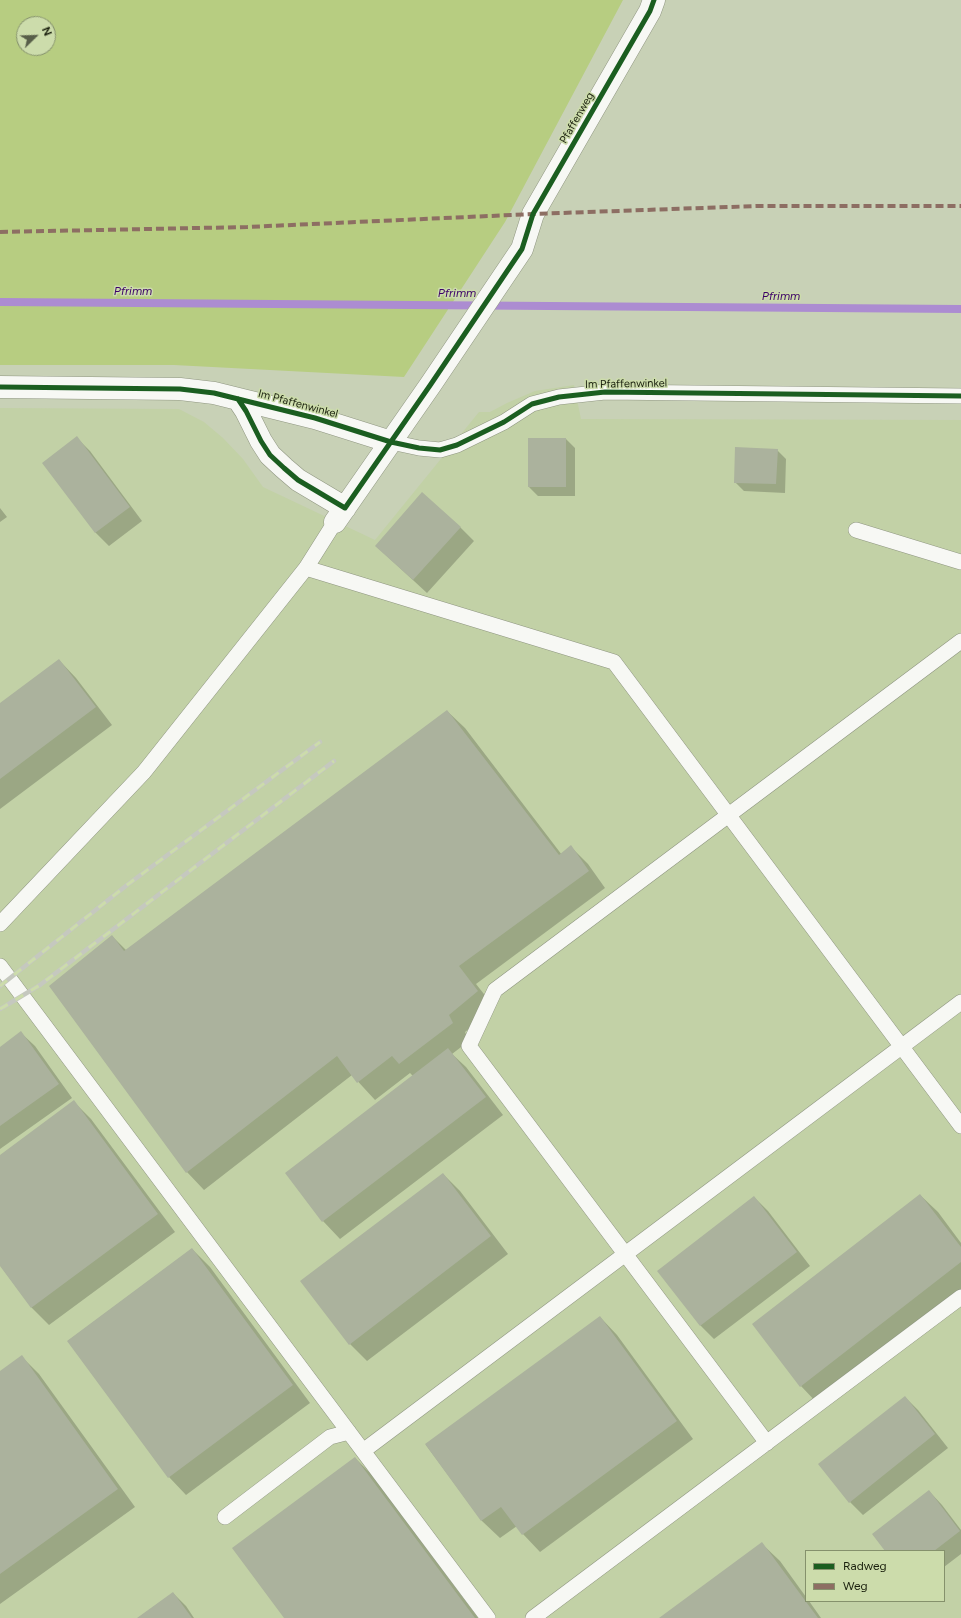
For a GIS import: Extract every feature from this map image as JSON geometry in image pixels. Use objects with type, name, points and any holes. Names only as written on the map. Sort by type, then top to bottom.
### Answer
[{"type":"street","name":"Pfaffenweg","points":[[340,515],[392,442],[522,249],[533,214],[650,11],[654,0]]},
{"type":"street","name":"Im Pfaffenwinkel","points":[[0,387],[180,389],[214,393],[315,418],[392,442]]},
{"type":"street","name":"Im Pfaffenwinkel","points":[[238,399],[246,410],[261,441],[270,455],[340,515]]},
{"type":"lane","name":"Im Pfaffenwinkel","points":[[392,442],[419,448],[440,450],[457,445],[504,422],[532,404],[559,397],[604,392],[961,396]]},
{"type":"lane","points":[[0,924],[144,772],[306,568],[340,515]]},
{"type":"lane","points":[[856,530],[961,562]]},
{"type":"lane","points":[[306,568],[614,662],[961,1126]]},
{"type":"lane","points":[[767,1443],[469,1046],[495,990],[961,641]]},
{"type":"lane","points":[[0,966],[488,1618]]},
{"type":"lane","points":[[363,1451],[961,1002]]},
{"type":"lane","points":[[533,1618],[961,1297]]},
{"type":"lane","points":[[225,1517],[330,1437],[349,1432]]},
{"type":"shaded area","points":[[574,385],[581,419],[961,420],[961,1618],[0,1618],[0,408],[179,409],[204,422],[223,438],[243,459],[263,487],[375,540],[479,412],[490,412],[535,391]]},
{"type":"green space","points":[[0,0],[623,0],[505,222],[404,377],[174,365],[0,365]]},
{"type":"building","points":[[77,436],[130,507],[95,533],[42,463]]},
{"type":"building","points":[[528,438],[566,438],[566,487],[528,487]]},
{"type":"building","points":[[735,447],[778,449],[776,484],[734,483]]},
{"type":"building","points":[[422,492],[461,527],[413,580],[375,546]]},
{"type":"building","points":[[59,659],[96,707],[0,779],[0,703]]},
{"type":"building","points":[[447,710],[559,855],[571,845],[589,871],[459,966],[478,991],[449,1015],[453,1023],[399,1064],[392,1056],[357,1083],[337,1056],[186,1173],[49,986],[112,935],[124,951]]},
{"type":"building","points":[[21,1031],[59,1084],[0,1126],[0,1047]]},
{"type":"building","points":[[448,1048],[486,1097],[322,1222],[285,1173]]},
{"type":"building","points":[[74,1100],[158,1214],[31,1308],[0,1266],[0,1155]]},
{"type":"building","points":[[443,1173],[491,1236],[349,1345],[300,1281]]},
{"type":"building","points":[[920,1194],[961,1247],[961,1262],[800,1387],[752,1324]]},
{"type":"building","points":[[754,1196],[797,1252],[700,1326],[657,1271]]},
{"type":"building","points":[[192,1248],[293,1385],[168,1478],[67,1341]]},
{"type":"building","points":[[600,1316],[677,1421],[522,1535],[501,1507],[481,1521],[425,1444]]},
{"type":"building","points":[[22,1355],[118,1489],[0,1574],[0,1371]]},
{"type":"building","points":[[905,1396],[935,1434],[849,1503],[818,1464]]},
{"type":"building","points":[[355,1457],[475,1618],[284,1618],[232,1548]]},
{"type":"building","points":[[929,1490],[960,1531],[935,1550],[884,1550],[872,1534]]},
{"type":"building","points":[[762,1542],[818,1618],[659,1618]]},
{"type":"building","points":[[173,1592],[192,1618],[137,1618]]},
{"type":"waterway","name":"Pfrimm","points":[[0,302],[961,309]]},
{"type":"railway","points":[[0,986],[127,885],[320,742]]},
{"type":"railway","points":[[0,1009],[40,985],[334,761]]},
{"type":"marked path","points":[[0,232],[247,227],[533,214],[757,206],[961,206]]},
{"type":"cycle path","points":[[238,399],[270,455],[298,480],[345,508],[522,249],[533,214],[650,11],[654,0]]},
{"type":"cycle path","points":[[0,387],[180,389],[214,393],[315,418],[391,442],[419,448],[440,450],[457,445],[504,422],[532,404],[559,397],[605,392],[961,396]]}]
